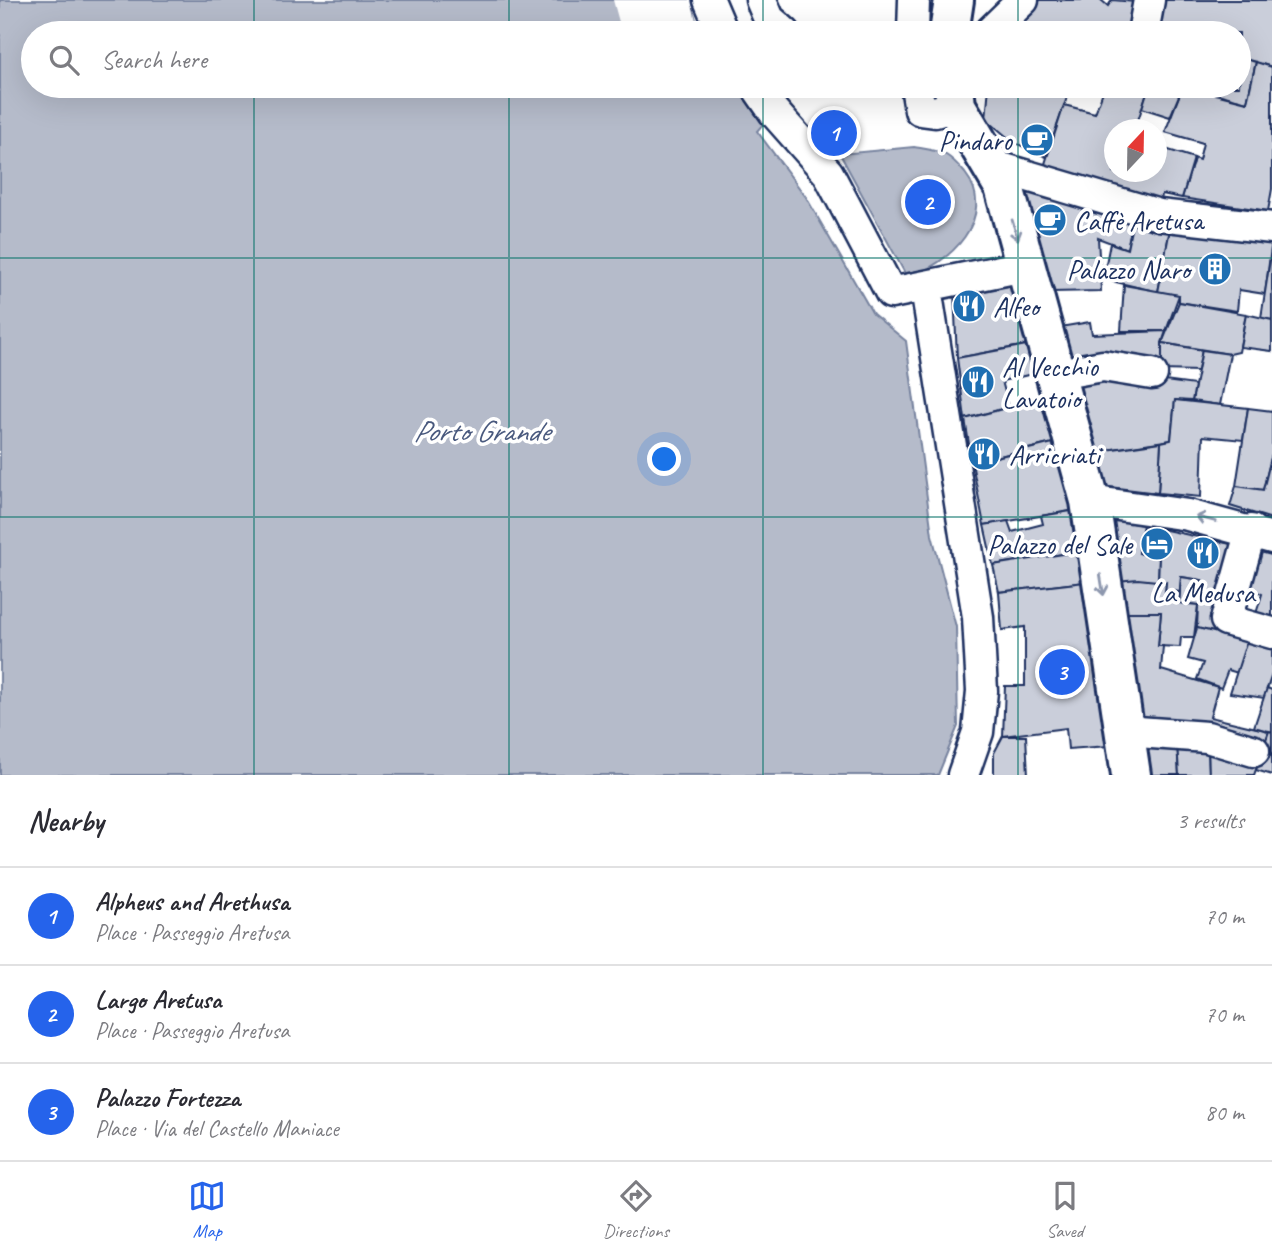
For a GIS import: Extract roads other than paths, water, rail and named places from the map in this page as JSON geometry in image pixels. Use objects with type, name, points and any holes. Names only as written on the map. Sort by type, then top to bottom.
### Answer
[{"type":"street","points":[[709,0],[718,21]]},
{"type":"street","points":[[761,0],[771,21]]},
{"type":"street","points":[[913,21],[914,0]]},
{"type":"street","points":[[951,21],[954,0]]},
{"type":"street","points":[[1001,21],[1023,0]]},
{"type":"street","points":[[1145,21],[1149,0]]},
{"type":"street","points":[[764,98],[828,173],[891,293],[927,291],[1027,273]]},
{"type":"street","points":[[918,98],[920,110],[935,112],[963,101],[979,148],[994,166],[1004,187],[1090,501],[1130,775]]},
{"type":"street","points":[[994,166],[1159,215],[1272,228]]},
{"type":"street","points":[[927,291],[978,617],[982,691],[978,732],[963,775]]},
{"type":"street","points":[[1057,374],[1103,366],[1152,374]]},
{"type":"street","points":[[1090,501],[1188,515],[1261,534],[1226,620],[1272,633]]},
{"type":"street","points":[[1124,731],[1207,737],[1254,751]]},
{"type":"water","name":"Porto Grande","points":[[0,0],[691,0],[696,21],[21,21],[21,98],[746,98],[764,123],[757,131],[806,197],[873,314],[906,341],[932,535],[956,627],[958,726],[938,775],[0,775]]},
{"type":"water","points":[[914,147],[938,152],[954,161],[974,189],[976,206],[973,222],[953,251],[939,262],[907,277],[840,154]]},
{"type":"place","name":"Alpheus and Arethusa","points":[[834,133]]},
{"type":"place","name":"Pindaro","points":[[1037,140]]},
{"type":"place","name":"Largo Aretusa","points":[[928,202]]},
{"type":"place","name":"Caffè Aretusa","points":[[1050,220]]},
{"type":"place","name":"Palazzo Naro","points":[[1215,269]]},
{"type":"place","name":"Alfeo","points":[[969,306]]},
{"type":"place","name":"Al Vecchio Lavatoio","points":[[978,382]]},
{"type":"place","name":"Arricriati","points":[[984,454]]},
{"type":"place","name":"Palazzo del Sale","points":[[1157,544]]},
{"type":"place","name":"La Medusa","points":[[1203,553]]},
{"type":"place","name":"Palazzo Fortezza","points":[[1062,672]]}]
